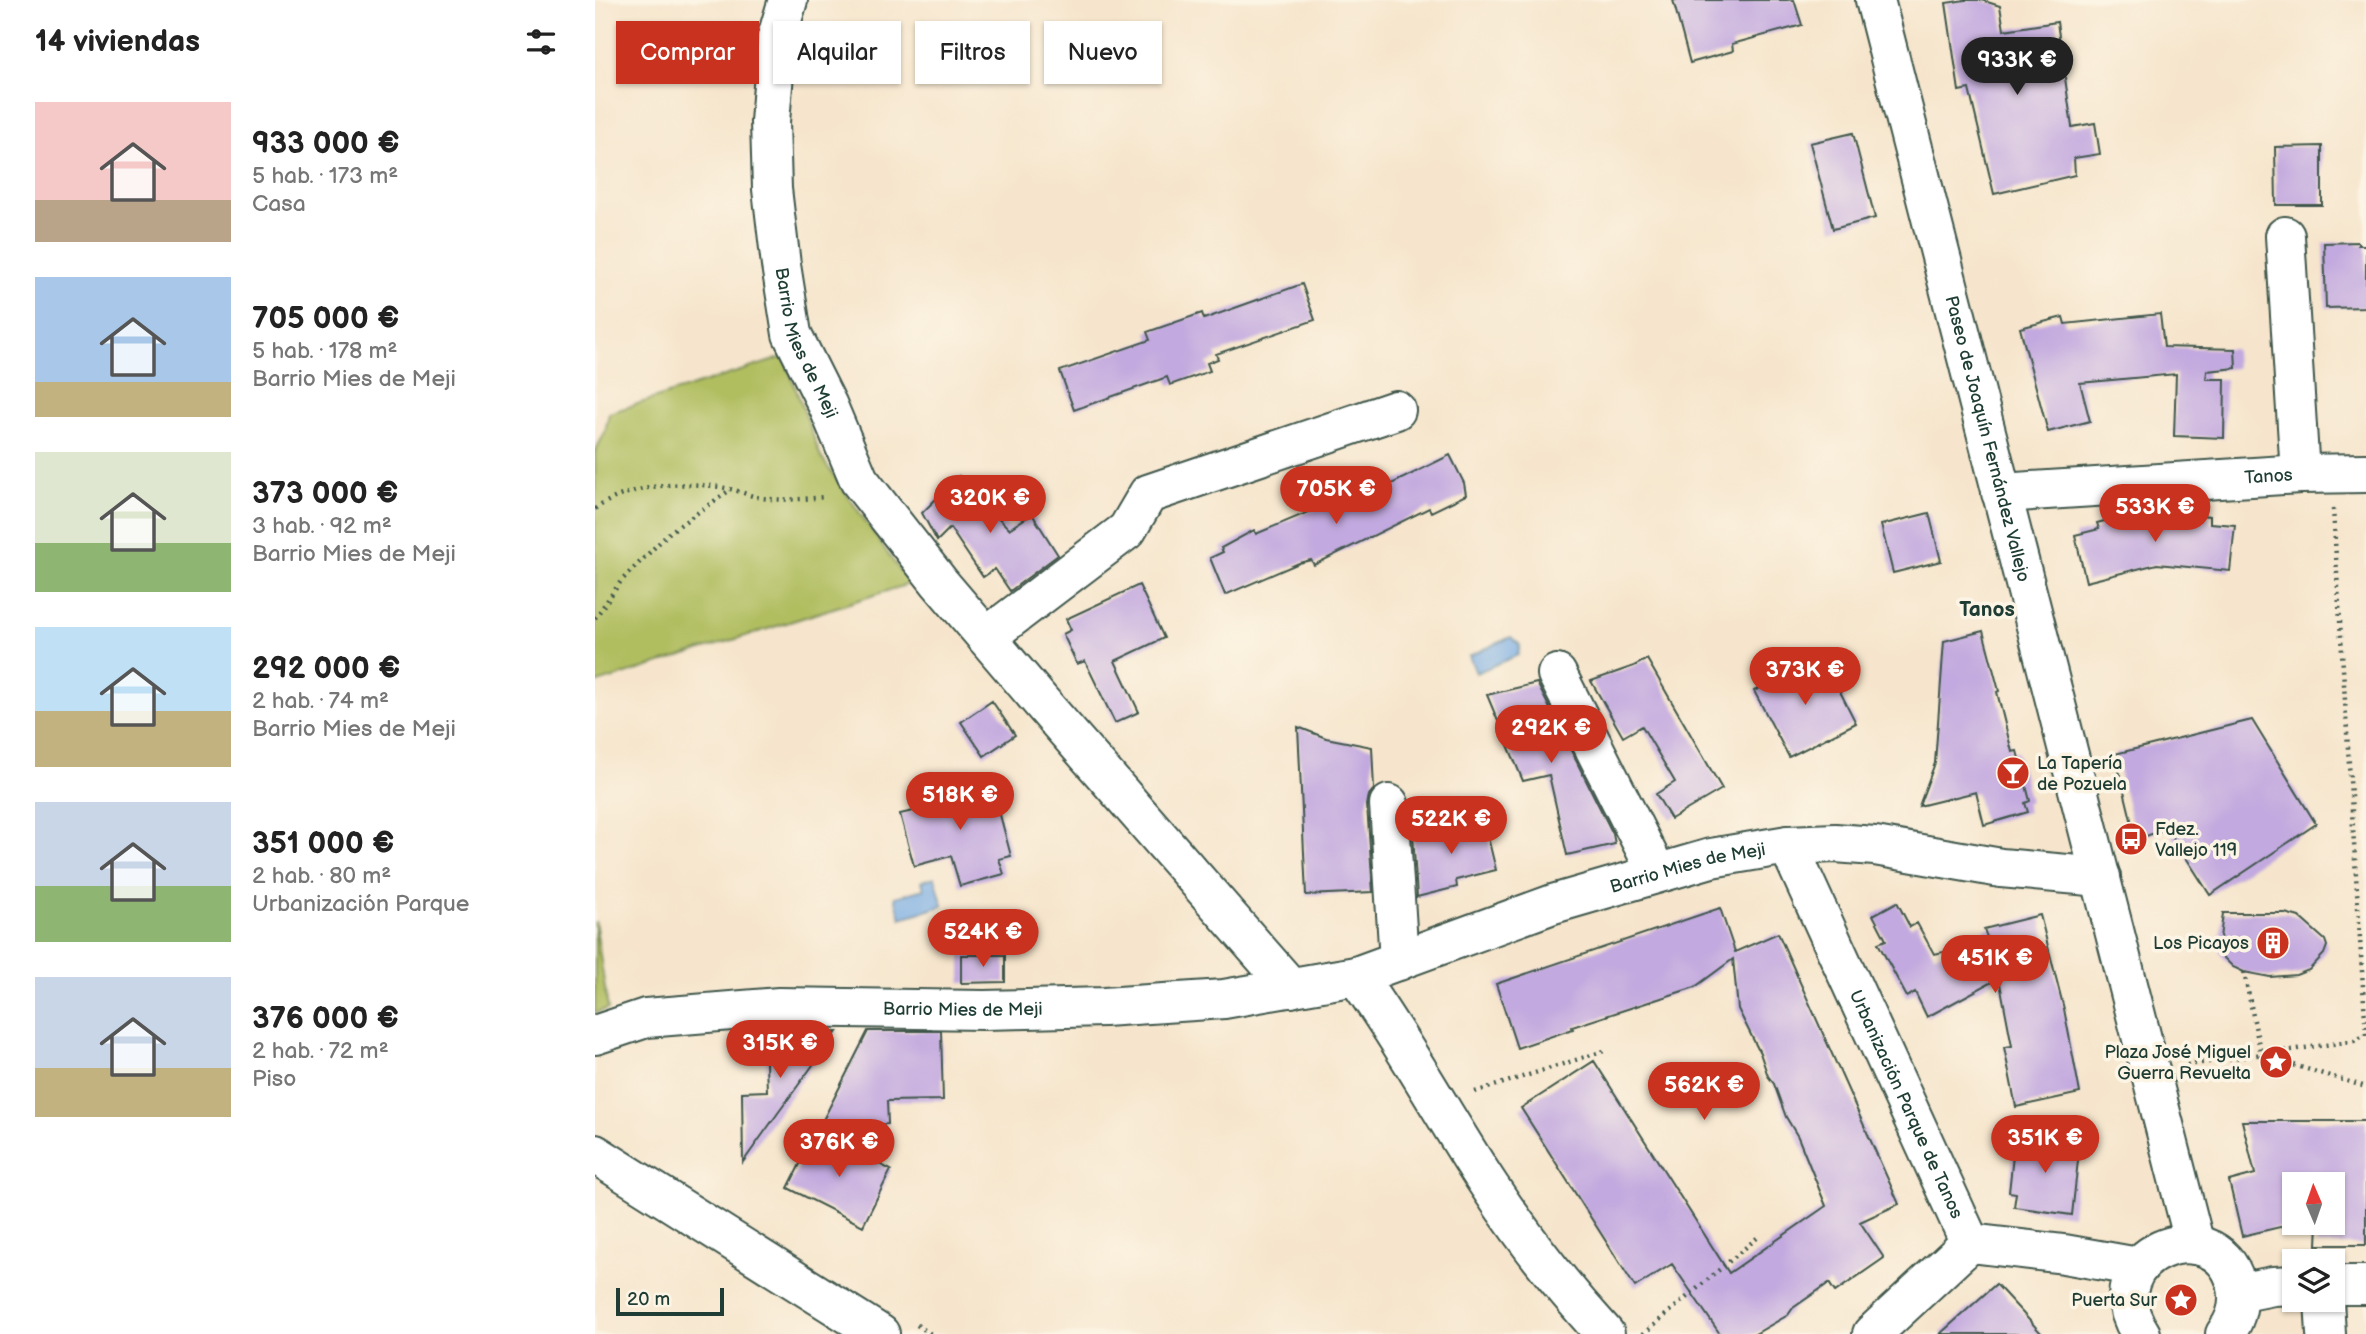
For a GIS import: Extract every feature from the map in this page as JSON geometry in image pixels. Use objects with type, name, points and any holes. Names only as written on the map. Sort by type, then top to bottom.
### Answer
[{"type":"street","name":"Barrio Mies de Meji","points":[[788,0],[777,37],[770,122],[772,189],[785,293],[792,334],[828,406],[859,480],[985,637],[1291,988]]},
{"type":"street","name":"Paseo de Joaquín Fernández Vallejo","points":[[1875,0],[2195,1245]]},
{"type":"street","points":[[2285,236],[2332,474]]},
{"type":"street","points":[[985,637],[1127,530],[1148,494],[1396,410]]},
{"type":"street","name":"Tanos","points":[[2001,493],[2332,474]]},
{"type":"street","points":[[1557,674],[1657,873]]},
{"type":"street","points":[[1389,804],[1399,961]]},
{"type":"street","name":"Barrio Mies de Meji","points":[[595,1035],[646,1018],[779,1007],[984,1010],[1104,1007],[1224,999],[1356,976],[1553,904],[1724,856],[1788,845],[1835,843],[1875,846],[2001,868],[2101,877]]},
{"type":"street","name":"Urbanización Parque de Tanos","points":[[1788,845],[1970,1243]]},
{"type":"street","points":[[1356,976],[1392,1027],[1490,1187],[1526,1239],[1564,1289],[1605,1334]]},
{"type":"street","points":[[595,1154],[880,1334]]},
{"type":"street","points":[[1872,1334],[1970,1243],[2064,1254],[2138,1267]]},
{"type":"street","points":[[2141,1334],[2132,1321],[2127,1303],[2130,1283],[2138,1267],[2150,1255],[2163,1247],[2179,1244],[2195,1245],[2219,1257],[2235,1280],[2238,1293],[2237,1310],[2232,1326],[2225,1334]]},
{"type":"street","points":[[2345,1285],[2366,1286]]},
{"type":"street","points":[[2238,1293],[2282,1286]]},
{"type":"street","points":[[2325,1312],[2326,1334]]},
{"type":"path","points":[[2150,1071],[2354,1041],[2366,1035],[2332,474]]},
{"type":"path","points":[[595,509],[627,494],[670,484],[695,483],[731,489],[758,498],[781,500],[871,496]]},
{"type":"path","points":[[595,618],[621,581],[670,532],[731,489]]},
{"type":"path","points":[[2244,972],[2261,1055]]},
{"type":"path","points":[[1438,1103],[1607,1050]]},
{"type":"path","points":[[2261,1055],[2366,1087]]},
{"type":"path","points":[[1643,1334],[1757,1238]]},
{"type":"green space","points":[[784,357],[821,457],[909,584],[595,684],[595,452],[605,432],[609,413]]},
{"type":"green space","points":[[595,921],[608,1009],[595,1013]]},
{"type":"water","points":[[1511,637],[1520,645],[1518,655],[1476,673],[1469,656]]},
{"type":"water","points":[[935,877],[943,906],[901,918],[895,897],[924,889],[922,881]]},
{"type":"building","points":[[1673,0],[1794,0],[1802,25],[1732,44],[1733,51],[1690,63]]},
{"type":"building","points":[[1981,0],[2000,6],[2004,30],[2057,22],[2072,127],[2095,123],[2100,154],[2074,158],[2075,175],[1994,194],[1969,89],[1959,91],[1946,3]]},
{"type":"building","points":[[1853,133],[1875,218],[1833,229],[1810,143]]},
{"type":"building","points":[[2322,146],[2322,205],[2276,205],[2275,147]]},
{"type":"building","points":[[2358,242],[2358,245],[2366,245],[2366,307],[2326,308],[2324,243]]},
{"type":"building","points":[[1302,284],[1315,320],[1216,354],[1218,359],[1207,363],[1210,371],[1170,385],[1167,377],[1074,410],[1060,371],[1150,340],[1147,332],[1202,313],[1204,319]]},
{"type":"building","points":[[2160,314],[2164,347],[2235,349],[2236,368],[2207,371],[2206,379],[2225,379],[2224,438],[2174,436],[2176,374],[2080,383],[2090,421],[2048,432],[2020,328],[2063,317],[2065,324]]},
{"type":"building","points":[[1450,455],[1464,483],[1466,495],[1431,512],[1429,508],[1314,565],[1311,560],[1299,563],[1225,595],[1210,558],[1223,552],[1221,548],[1254,530],[1256,534],[1349,495],[1353,503]]},
{"type":"building","points":[[959,476],[1009,529],[1032,514],[1058,555],[1010,591],[995,569],[983,577],[950,528],[937,541],[922,513]]},
{"type":"building","points":[[2146,510],[2210,516],[2210,523],[2235,525],[2230,571],[2157,564],[2086,582],[2075,535],[2099,529],[2097,523]]},
{"type":"building","points":[[1929,513],[1941,561],[1893,573],[1881,525]]},
{"type":"building","points":[[1139,585],[1164,638],[1115,661],[1139,712],[1115,723],[1085,661],[1077,664],[1063,634],[1071,630],[1066,619]]},
{"type":"building","points":[[1983,631],[2012,752],[2017,751],[2030,801],[2025,803],[2028,812],[1984,825],[1976,792],[1919,806],[1935,763],[1944,641]]},
{"type":"building","points":[[1822,656],[1856,723],[1789,757],[1754,691]]},
{"type":"building","points":[[1647,659],[1722,789],[1671,819],[1656,794],[1675,782],[1642,726],[1623,737],[1591,681]]},
{"type":"building","points":[[1537,683],[1613,834],[1615,844],[1567,855],[1549,775],[1523,781],[1487,695]]},
{"type":"building","points":[[992,701],[1015,735],[984,756],[961,722]]},
{"type":"building","points":[[2252,720],[2316,824],[2210,895],[2167,828],[2136,840],[2115,754]]},
{"type":"building","points":[[1298,727],[1326,738],[1372,747],[1374,789],[1369,795],[1367,805],[1373,892],[1306,895]]},
{"type":"building","points":[[991,781],[1011,856],[999,859],[1004,874],[960,886],[951,856],[914,866],[900,814],[922,809],[919,800]]},
{"type":"building","points":[[1483,817],[1496,870],[1456,880],[1457,887],[1417,897],[1413,834]]},
{"type":"building","points":[[1897,902],[1910,927],[1917,923],[1934,954],[1989,943],[1984,929],[2040,915],[2064,1009],[2080,1093],[2016,1107],[2004,1047],[2012,1046],[1999,978],[1927,1017],[1915,992],[1907,997],[1878,943],[1886,940],[1873,915]]},
{"type":"building","points":[[1720,908],[1735,952],[1778,933],[1899,1204],[1860,1222],[1884,1258],[1835,1292],[1829,1283],[1793,1308],[1788,1315],[1755,1334],[1720,1334],[1672,1264],[1635,1287],[1521,1108],[1594,1061],[1729,1273],[1826,1206],[1798,1137],[1786,1117],[1774,1084],[1738,1009],[1733,959],[1695,987],[1517,1048],[1496,984]]},
{"type":"building","name":"Los Picayos","points":[[2223,913],[2285,913],[2299,917],[2325,940],[2327,946],[2324,954],[2309,970],[2296,975],[2270,977],[2244,972],[2233,967],[2221,955],[2219,947]]},
{"type":"building","points":[[961,955],[1005,955],[1005,982],[961,983]]},
{"type":"building","points":[[868,1031],[941,1031],[943,1100],[887,1101],[888,1124],[820,1126]]},
{"type":"building","points":[[837,1032],[743,1162],[742,1092],[767,1091],[765,1034]]},
{"type":"building","points":[[2242,1121],[2366,1121],[2366,1245],[2317,1245],[2317,1236],[2345,1236],[2345,1172],[2282,1172],[2282,1227],[2242,1236],[2229,1181],[2255,1174]]},
{"type":"building","points":[[816,1132],[891,1170],[863,1226],[788,1188]]},
{"type":"building","points":[[2015,1138],[2080,1142],[2072,1215],[2014,1207],[2016,1193],[2009,1192]]},
{"type":"building","points":[[1996,1284],[2042,1334],[1940,1334]]},
{"type":"place","name":"La Tapería de Pozuela","points":[[2013,773]]},
{"type":"place","name":"Fdez. Vallejo 119","points":[[2131,839]]},
{"type":"place","name":"Los Picayos","points":[[2273,943]]},
{"type":"place","name":"Plaza José Miguel Guerra Revuelta","points":[[2276,1062]]},
{"type":"place","name":"Puerta Sur","points":[[2181,1300]]},
{"type":"district","name":"Tanos","points":[[1987,609]]}]
